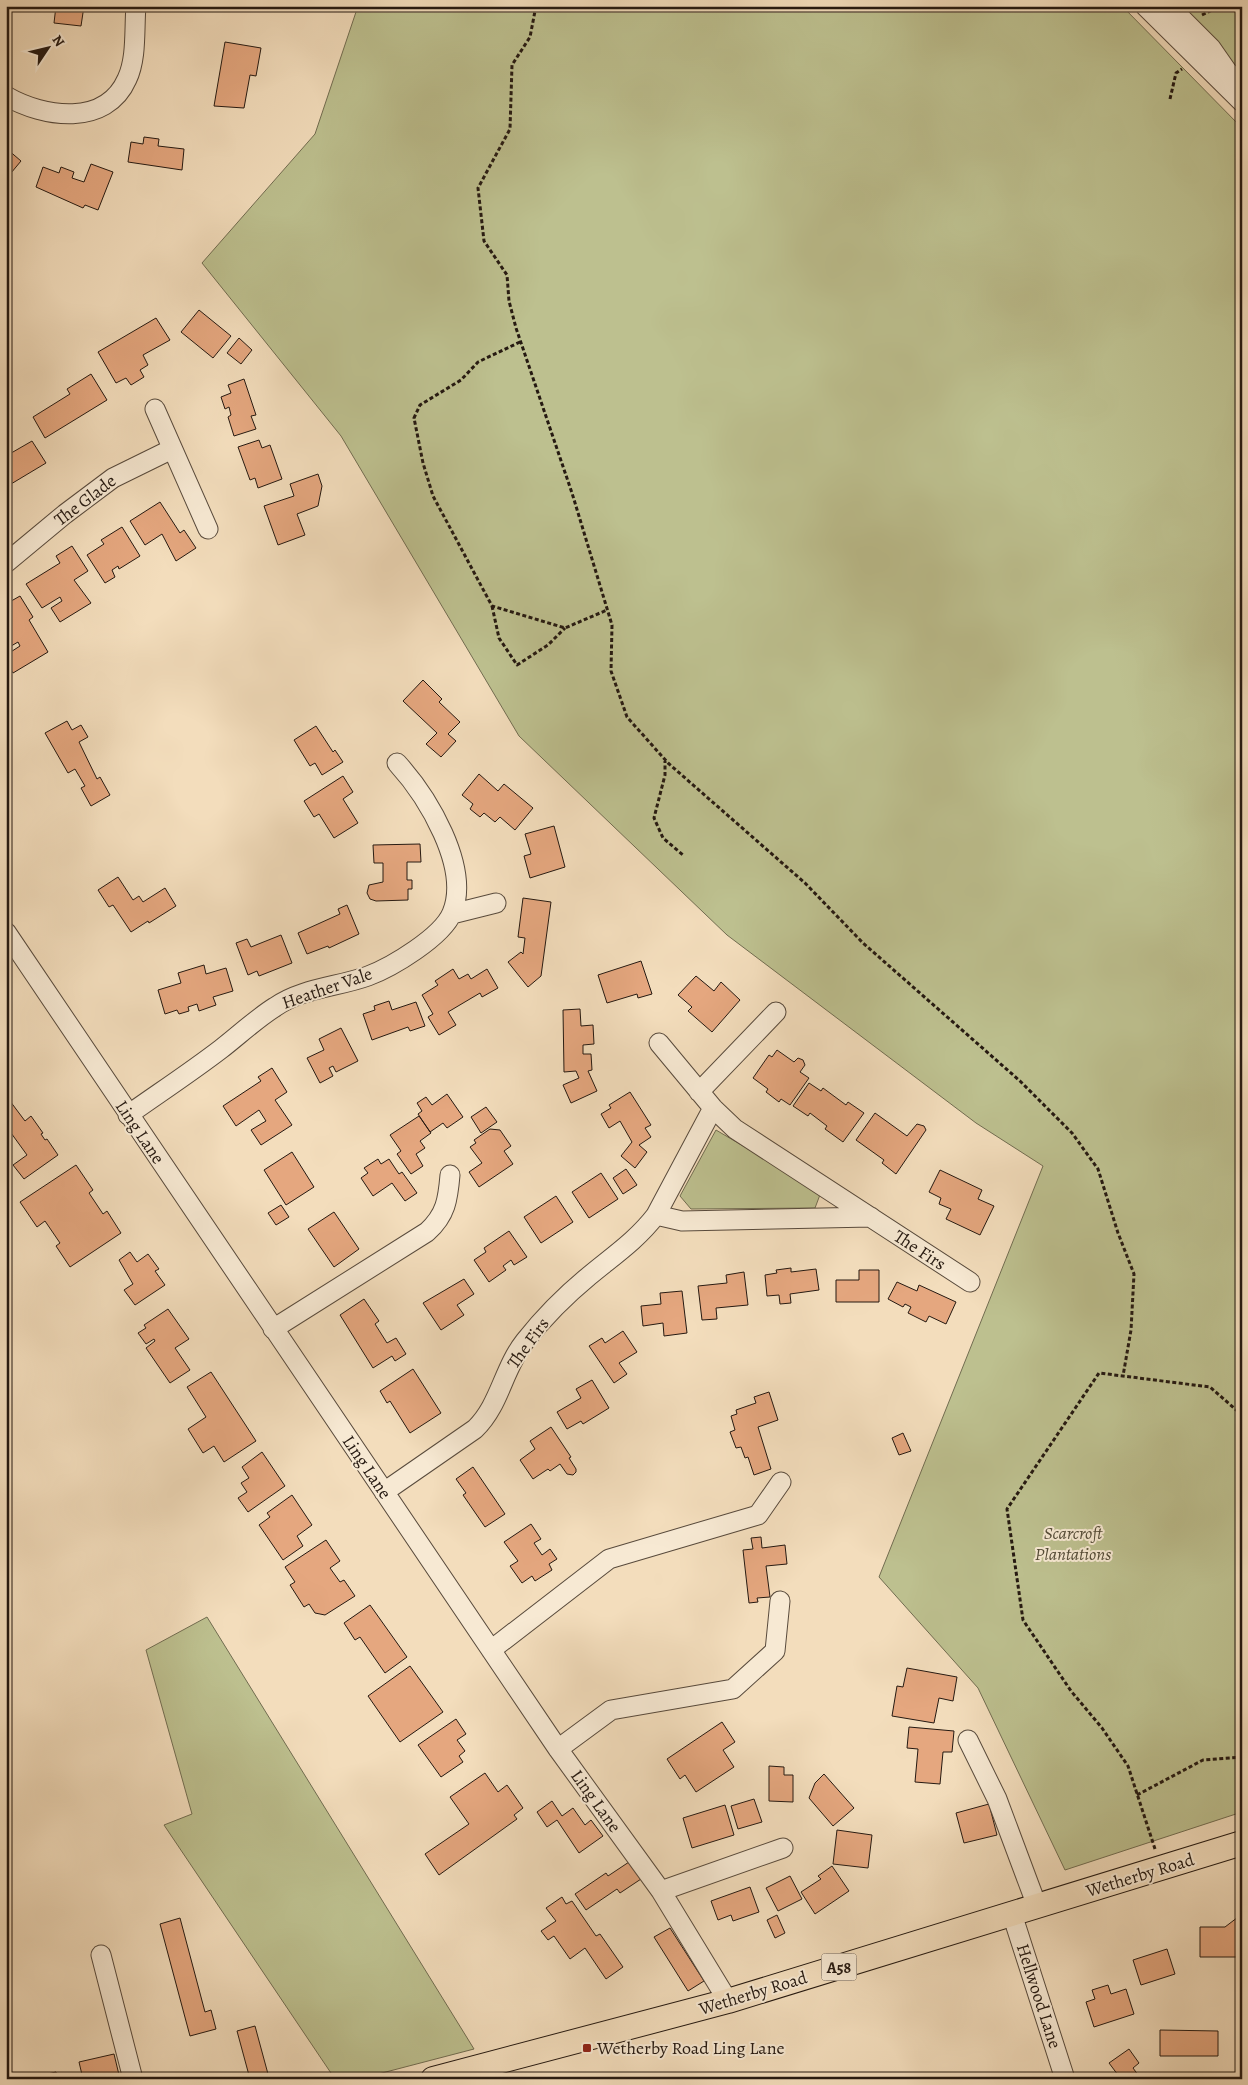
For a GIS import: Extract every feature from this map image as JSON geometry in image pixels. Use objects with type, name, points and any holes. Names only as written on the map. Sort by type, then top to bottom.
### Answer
[{"type":"main road","name":"Wetherby Road","points":[[433,2079],[728,2001],[1242,1844]]},
{"type":"street","points":[[6,96],[35,110],[61,114],[95,110],[108,103],[120,92],[128,78],[132,63],[136,6]]},
{"type":"street","points":[[1145,6],[1242,102]]},
{"type":"street","points":[[1169,6],[1212,48],[1227,71],[1242,86]]},
{"type":"street","points":[[155,409],[208,529]]},
{"type":"street","name":"The Glade","points":[[6,563],[65,514],[113,478],[172,450]]},
{"type":"street","name":"Heather Vale","points":[[128,1115],[220,1050],[276,1006],[305,993],[368,976],[401,960],[430,940],[452,914],[458,890],[451,854],[430,805],[397,763]]},
{"type":"street","points":[[452,914],[496,903]]},
{"type":"street","name":"Ling Lane","points":[[6,932],[558,1749],[661,1891],[728,2001]]},
{"type":"street","points":[[699,1092],[776,1012]]},
{"type":"street","name":"The Firs","points":[[659,1043],[713,1108],[735,1129],[970,1282]]},
{"type":"street","name":"The Firs","points":[[384,1492],[475,1430],[484,1420],[492,1409],[508,1368],[524,1342],[565,1297],[629,1245],[656,1215],[713,1108]]},
{"type":"street","points":[[273,1329],[427,1232],[444,1213],[448,1201],[450,1175]]},
{"type":"street","points":[[656,1215],[682,1221],[871,1217]]},
{"type":"street","points":[[491,1650],[609,1559],[758,1515],[781,1482]]},
{"type":"street","points":[[558,1749],[611,1710],[733,1689],[775,1651],[780,1601]]},
{"type":"street","points":[[968,1740],[997,1799],[1037,1906]]},
{"type":"street","points":[[661,1891],[783,1848]]},
{"type":"street","name":"Hellwood Lane","points":[[1012,1914],[1065,2079]]},
{"type":"street","points":[[101,1955],[133,2079]]},
{"type":"path","points":[[536,6],[530,37],[512,65],[510,129],[478,188],[484,241],[507,275],[509,301],[520,342],[572,493],[612,625],[611,670],[627,717],[665,759],[805,883],[862,943],[1020,1081],[1072,1133],[1098,1169],[1118,1234],[1134,1274],[1131,1330],[1124,1376]]},
{"type":"path","points":[[520,342],[478,362],[461,380],[420,405],[414,418],[423,463],[433,496],[492,606],[499,638],[517,665],[548,645],[565,628],[607,610]]},
{"type":"path","points":[[492,606],[565,628]]},
{"type":"path","points":[[665,759],[665,775],[654,818],[663,838],[683,855]]},
{"type":"path","points":[[1161,1868],[1128,1766],[1102,1728],[1071,1690],[1023,1620],[1007,1509],[1099,1373],[1210,1388],[1242,1414]]},
{"type":"path","points":[[1137,1795],[1203,1760],[1242,1757]]},
{"type":"green space","name":"Scarcroft Plantations","points":[[358,6],[1122,6],[1242,128],[1242,1812],[1065,1870],[978,1688],[879,1577],[1043,1166],[976,1123],[727,935],[519,736],[341,436],[202,263],[315,134]]},
{"type":"green space","points":[[1158,6],[1242,6],[1242,90]]},
{"type":"green space","points":[[716,1130],[821,1192],[815,1208],[691,1209],[680,1196]]},
{"type":"green space","points":[[207,1617],[474,2049],[359,2079],[335,2079],[164,1825],[192,1814],[146,1650]]},
{"type":"building","points":[[56,6],[84,6],[81,26],[54,23]]},
{"type":"building","points":[[225,42],[261,48],[256,76],[250,75],[244,108],[214,106]]},
{"type":"building","points":[[144,137],[159,139],[158,146],[184,149],[182,170],[128,162],[131,142],[143,144]]},
{"type":"building","points":[[6,150],[21,161],[6,179]]},
{"type":"building","points":[[91,164],[113,172],[98,210],[85,205],[83,208],[36,187],[43,167],[59,173],[61,167],[74,172],[72,178],[84,182]]},
{"type":"building","points":[[199,310],[231,336],[213,358],[181,332]]},
{"type":"building","points":[[156,318],[170,340],[143,355],[148,365],[140,370],[144,377],[131,385],[126,378],[116,383],[98,352]]},
{"type":"building","points":[[239,338],[252,350],[241,364],[227,353]]},
{"type":"building","points":[[91,374],[107,400],[45,438],[33,417],[70,394],[67,389]]},
{"type":"building","points":[[244,379],[256,415],[251,416],[256,429],[234,436],[228,417],[231,415],[229,407],[225,409],[221,397],[231,393],[228,385]]},
{"type":"building","points":[[259,440],[262,448],[270,445],[282,479],[258,488],[255,478],[250,480],[238,447]]},
{"type":"building","points":[[32,441],[46,463],[6,487],[6,456]]},
{"type":"building","points":[[318,474],[322,486],[318,506],[297,514],[305,535],[278,545],[264,506],[294,496],[290,484]]},
{"type":"building","points":[[160,502],[180,533],[184,530],[196,548],[176,561],[162,534],[145,545],[130,521]]},
{"type":"building","points":[[122,527],[140,556],[119,569],[118,566],[112,570],[115,577],[105,583],[87,555],[104,544],[101,540]]},
{"type":"building","points":[[72,546],[88,571],[74,580],[91,603],[60,622],[51,608],[62,601],[60,597],[42,608],[26,584],[60,563],[56,556]]},
{"type":"building","points":[[20,596],[33,617],[29,620],[48,652],[13,673],[6,661],[6,655],[20,646],[18,642],[6,649],[6,615],[10,612],[6,604]]},
{"type":"building","points":[[423,680],[442,699],[439,702],[460,722],[448,734],[456,741],[441,757],[426,744],[437,733],[403,701]]},
{"type":"building","points":[[67,721],[72,730],[81,725],[88,737],[79,742],[97,779],[100,777],[110,795],[91,806],[81,788],[85,786],[75,769],[68,773],[45,733]]},
{"type":"building","points":[[316,726],[333,752],[335,750],[343,762],[322,775],[315,763],[310,766],[294,740]]},
{"type":"building","points":[[479,774],[498,791],[504,784],[533,808],[515,830],[500,817],[495,822],[484,813],[480,817],[470,809],[473,804],[462,795]]},
{"type":"building","points":[[343,776],[353,792],[343,799],[358,823],[334,838],[319,814],[314,817],[304,801]]},
{"type":"building","points":[[554,826],[565,867],[530,878],[524,856],[531,854],[525,834]]},
{"type":"building","points":[[420,844],[421,862],[407,862],[407,880],[412,880],[412,889],[408,889],[408,900],[376,901],[370,899],[367,893],[369,885],[383,882],[383,863],[374,863],[373,845]]},
{"type":"building","points":[[118,877],[133,900],[139,896],[143,902],[165,888],[176,906],[131,932],[113,905],[109,907],[98,890]]},
{"type":"building","points":[[523,898],[551,902],[541,976],[528,987],[508,962],[521,952],[523,954],[525,938],[518,937]]},
{"type":"building","points":[[347,905],[359,934],[329,948],[328,946],[307,954],[298,933],[340,914],[338,909]]},
{"type":"building","points":[[281,935],[292,963],[259,976],[257,971],[248,975],[236,943],[247,939],[251,947]]},
{"type":"building","points":[[641,961],[652,994],[638,998],[637,994],[607,1003],[598,975]]},
{"type":"building","points":[[204,965],[206,974],[226,968],[233,991],[213,997],[216,1005],[199,1011],[197,1004],[188,1007],[189,1011],[179,1014],[177,1010],[165,1014],[158,990],[181,983],[178,973]]},
{"type":"building","points":[[453,969],[459,979],[468,974],[471,979],[487,969],[498,988],[482,997],[480,993],[448,1012],[456,1025],[439,1035],[428,1017],[433,1014],[422,995],[438,985],[435,981]]},
{"type":"building","points":[[696,976],[714,991],[721,982],[740,1000],[712,1032],[688,1011],[692,1007],[678,995]]},
{"type":"building","points":[[389,1001],[392,1010],[416,1002],[425,1026],[410,1031],[408,1027],[372,1040],[363,1014],[375,1010],[374,1006]]},
{"type":"building","points":[[580,1009],[581,1026],[593,1025],[594,1044],[583,1045],[583,1054],[591,1054],[592,1070],[588,1071],[597,1091],[571,1103],[563,1085],[579,1078],[576,1071],[564,1072],[563,1010]]},
{"type":"building","points":[[341,1028],[358,1061],[336,1072],[333,1066],[329,1068],[333,1076],[320,1083],[307,1058],[324,1050],[319,1039]]},
{"type":"building","points":[[777,1050],[794,1062],[798,1058],[803,1060],[805,1065],[800,1072],[809,1078],[790,1105],[781,1099],[779,1102],[766,1092],[768,1089],[753,1078],[769,1055],[772,1057]]},
{"type":"building","points":[[272,1068],[287,1092],[275,1100],[292,1125],[261,1145],[251,1130],[266,1121],[259,1110],[236,1126],[223,1106],[261,1081],[258,1077]]},
{"type":"building","points":[[809,1083],[821,1091],[823,1088],[846,1105],[848,1102],[864,1113],[843,1142],[825,1129],[827,1126],[810,1113],[808,1116],[793,1106]]},
{"type":"building","points":[[630,1092],[651,1125],[645,1128],[651,1137],[639,1145],[647,1152],[635,1168],[621,1156],[632,1142],[620,1121],[609,1128],[601,1114],[611,1108],[609,1105]]},
{"type":"building","points":[[447,1094],[463,1117],[447,1128],[443,1123],[430,1132],[418,1114],[422,1111],[417,1103],[426,1097],[432,1105]]},
{"type":"building","points":[[10,1101],[25,1121],[31,1116],[43,1133],[41,1134],[45,1140],[47,1139],[58,1155],[24,1179],[13,1165],[27,1155],[6,1126],[6,1104]]},
{"type":"building","points":[[486,1107],[497,1122],[481,1133],[471,1117]]},
{"type":"building","points":[[875,1113],[907,1136],[917,1124],[924,1126],[926,1130],[896,1174],[882,1163],[884,1160],[856,1140]]},
{"type":"building","points":[[419,1116],[431,1133],[420,1141],[425,1148],[416,1154],[423,1166],[411,1174],[397,1154],[401,1151],[390,1135]]},
{"type":"building","points":[[490,1129],[500,1130],[511,1146],[504,1151],[513,1164],[479,1187],[469,1172],[482,1163],[470,1147],[476,1143],[474,1140]]},
{"type":"building","points":[[292,1152],[314,1187],[286,1205],[264,1170]]},
{"type":"building","points":[[378,1159],[381,1164],[389,1159],[399,1174],[402,1172],[417,1193],[405,1201],[392,1183],[373,1196],[361,1178],[368,1173],[364,1168]]},
{"type":"building","points":[[76,1165],[93,1190],[89,1193],[103,1214],[107,1211],[121,1233],[70,1267],[56,1246],[60,1243],[45,1221],[37,1227],[20,1202]]},
{"type":"building","points":[[626,1169],[637,1185],[623,1194],[613,1178]]},
{"type":"building","points":[[940,1170],[982,1190],[978,1199],[994,1206],[980,1235],[946,1219],[951,1209],[939,1204],[941,1198],[929,1192]]},
{"type":"building","points":[[601,1173],[618,1199],[589,1218],[572,1192]]},
{"type":"building","points":[[556,1196],[573,1222],[541,1243],[524,1217]]},
{"type":"building","points":[[281,1205],[289,1217],[276,1225],[268,1213]]},
{"type":"building","points":[[334,1212],[359,1249],[334,1267],[308,1229]]},
{"type":"building","points":[[509,1231],[527,1257],[514,1265],[511,1260],[503,1266],[506,1270],[489,1282],[474,1260],[486,1252],[484,1248]]},
{"type":"building","points":[[130,1252],[137,1262],[148,1254],[159,1269],[155,1271],[165,1285],[135,1305],[124,1290],[133,1284],[119,1260]]},
{"type":"building","points":[[791,1268],[791,1272],[816,1269],[819,1290],[790,1294],[791,1303],[780,1304],[779,1295],[767,1296],[765,1275],[777,1273],[776,1270]]},
{"type":"building","points":[[859,1270],[879,1270],[879,1302],[836,1302],[836,1280],[859,1280]]},
{"type":"building","points":[[744,1272],[748,1305],[716,1308],[717,1319],[702,1320],[698,1286],[727,1283],[726,1275]]},
{"type":"building","points":[[464,1279],[474,1294],[457,1305],[464,1315],[441,1330],[423,1303]]},
{"type":"building","points":[[897,1282],[917,1291],[919,1285],[956,1302],[946,1324],[929,1316],[926,1322],[908,1313],[911,1307],[905,1304],[903,1307],[888,1299]]},
{"type":"building","points":[[682,1291],[687,1333],[664,1336],[663,1323],[643,1326],[641,1306],[661,1304],[660,1293]]},
{"type":"building","points":[[364,1299],[379,1321],[375,1324],[387,1343],[396,1338],[406,1354],[395,1361],[392,1356],[373,1368],[340,1315]]},
{"type":"building","points":[[168,1309],[189,1339],[175,1348],[190,1370],[170,1383],[146,1348],[155,1341],[154,1339],[146,1344],[138,1333],[146,1328],[144,1325]]},
{"type":"building","points":[[623,1331],[637,1352],[619,1363],[627,1374],[614,1383],[589,1346],[602,1338],[605,1343]]},
{"type":"building","points":[[413,1369],[441,1413],[410,1433],[390,1401],[387,1403],[380,1391]]},
{"type":"building","points":[[211,1372],[256,1441],[224,1462],[214,1446],[203,1453],[188,1429],[206,1417],[187,1387]]},
{"type":"building","points":[[592,1380],[609,1408],[583,1424],[581,1421],[567,1429],[557,1412],[581,1398],[576,1389]]},
{"type":"building","points":[[769,1392],[778,1420],[758,1427],[771,1469],[754,1475],[748,1457],[745,1458],[741,1447],[736,1448],[730,1432],[735,1430],[731,1416],[737,1414],[736,1410],[756,1403],[754,1397]]},
{"type":"building","points":[[551,1427],[571,1457],[569,1458],[576,1472],[573,1475],[567,1474],[560,1464],[533,1479],[520,1460],[535,1449],[530,1441]]},
{"type":"building","points":[[903,1433],[911,1451],[899,1455],[892,1438]]},
{"type":"building","points":[[262,1452],[285,1486],[248,1512],[238,1498],[247,1492],[241,1483],[249,1478],[242,1467]]},
{"type":"building","points":[[473,1467],[505,1514],[485,1527],[463,1495],[466,1493],[456,1479]]},
{"type":"building","points":[[292,1495],[312,1525],[297,1536],[303,1546],[283,1560],[259,1525],[270,1517],[267,1513]]},
{"type":"building","points":[[531,1524],[541,1539],[534,1543],[542,1555],[550,1549],[557,1559],[549,1564],[552,1570],[535,1581],[532,1576],[522,1583],[510,1566],[518,1561],[504,1542]]},
{"type":"building","points":[[761,1537],[762,1548],[785,1545],[787,1564],[766,1566],[770,1597],[757,1598],[758,1602],[749,1603],[743,1550],[753,1549],[751,1538]]},
{"type":"building","points":[[326,1540],[340,1561],[330,1568],[340,1582],[344,1580],[355,1596],[325,1615],[315,1613],[309,1604],[304,1607],[290,1585],[295,1582],[285,1567]]},
{"type":"building","points":[[370,1605],[407,1657],[385,1673],[360,1637],[355,1640],[344,1623]]},
{"type":"building","points":[[410,1666],[443,1712],[400,1742],[368,1696]]},
{"type":"building","points":[[907,1668],[957,1677],[953,1701],[939,1698],[934,1723],[892,1716],[897,1686],[903,1687]]},
{"type":"building","points":[[456,1719],[466,1734],[457,1740],[465,1751],[459,1756],[463,1762],[441,1777],[418,1745]]},
{"type":"building","points":[[722,1722],[735,1742],[723,1750],[734,1767],[696,1792],[685,1775],[680,1779],[667,1759]]},
{"type":"building","points":[[909,1727],[954,1731],[952,1752],[943,1752],[940,1784],[915,1782],[918,1749],[907,1748]]},
{"type":"building","points":[[769,1766],[784,1767],[784,1775],[793,1775],[793,1802],[769,1801]]},
{"type":"building","points":[[485,1773],[498,1792],[507,1785],[523,1808],[514,1815],[517,1819],[439,1875],[425,1854],[469,1824],[450,1797]]},
{"type":"building","points":[[824,1774],[854,1808],[833,1826],[809,1798],[815,1783]]},
{"type":"building","points":[[754,1799],[762,1822],[738,1829],[731,1806]]},
{"type":"building","points":[[552,1801],[562,1816],[573,1808],[585,1825],[591,1820],[603,1836],[579,1853],[557,1820],[547,1827],[537,1812]]},
{"type":"building","points":[[989,1804],[997,1835],[964,1843],[956,1813]]},
{"type":"building","points":[[725,1805],[734,1835],[692,1848],[683,1818]]},
{"type":"building","points":[[837,1830],[872,1835],[868,1868],[833,1864]]},
{"type":"building","points":[[629,1862],[641,1879],[620,1893],[617,1889],[586,1910],[575,1894],[606,1873],[608,1876]]},
{"type":"building","points":[[832,1866],[849,1891],[815,1914],[801,1892],[821,1879],[818,1876]]},
{"type":"building","points":[[790,1876],[802,1899],[778,1911],[766,1888]]},
{"type":"building","points":[[750,1887],[759,1912],[733,1921],[731,1915],[718,1920],[711,1901]]},
{"type":"building","points":[[562,1897],[566,1904],[572,1901],[596,1936],[600,1934],[623,1967],[606,1979],[585,1948],[570,1959],[554,1936],[548,1940],[541,1931],[556,1921],[546,1908]]},
{"type":"building","points":[[1242,1914],[1241,1957],[1200,1957],[1200,1927],[1225,1927]]},
{"type":"building","points":[[777,1915],[785,1933],[775,1938],[767,1920]]},
{"type":"building","points":[[180,1918],[205,2012],[211,2010],[216,2029],[190,2036],[160,1924]]},
{"type":"building","points":[[670,1928],[704,1981],[688,1991],[654,1937]]},
{"type":"building","points":[[1167,1949],[1175,1974],[1141,1985],[1133,1960]]},
{"type":"building","points":[[1108,1985],[1111,1994],[1126,1989],[1134,2014],[1094,2027],[1086,2002],[1095,1999],[1092,1990]]},
{"type":"building","points":[[255,2026],[268,2074],[250,2079],[237,2031]]},
{"type":"building","points":[[1160,2030],[1218,2031],[1218,2056],[1160,2056]]},
{"type":"building","points":[[1129,2049],[1139,2063],[1133,2068],[1141,2079],[1121,2079],[1109,2063]]},
{"type":"building","points":[[114,2054],[120,2079],[83,2079],[79,2062]]},
{"type":"building","points":[[56,2072],[57,2076],[68,2074],[70,2079],[26,2079]]},
{"type":"place","name":"Wetherby Road Ling Lane","points":[[587,2048]]}]
